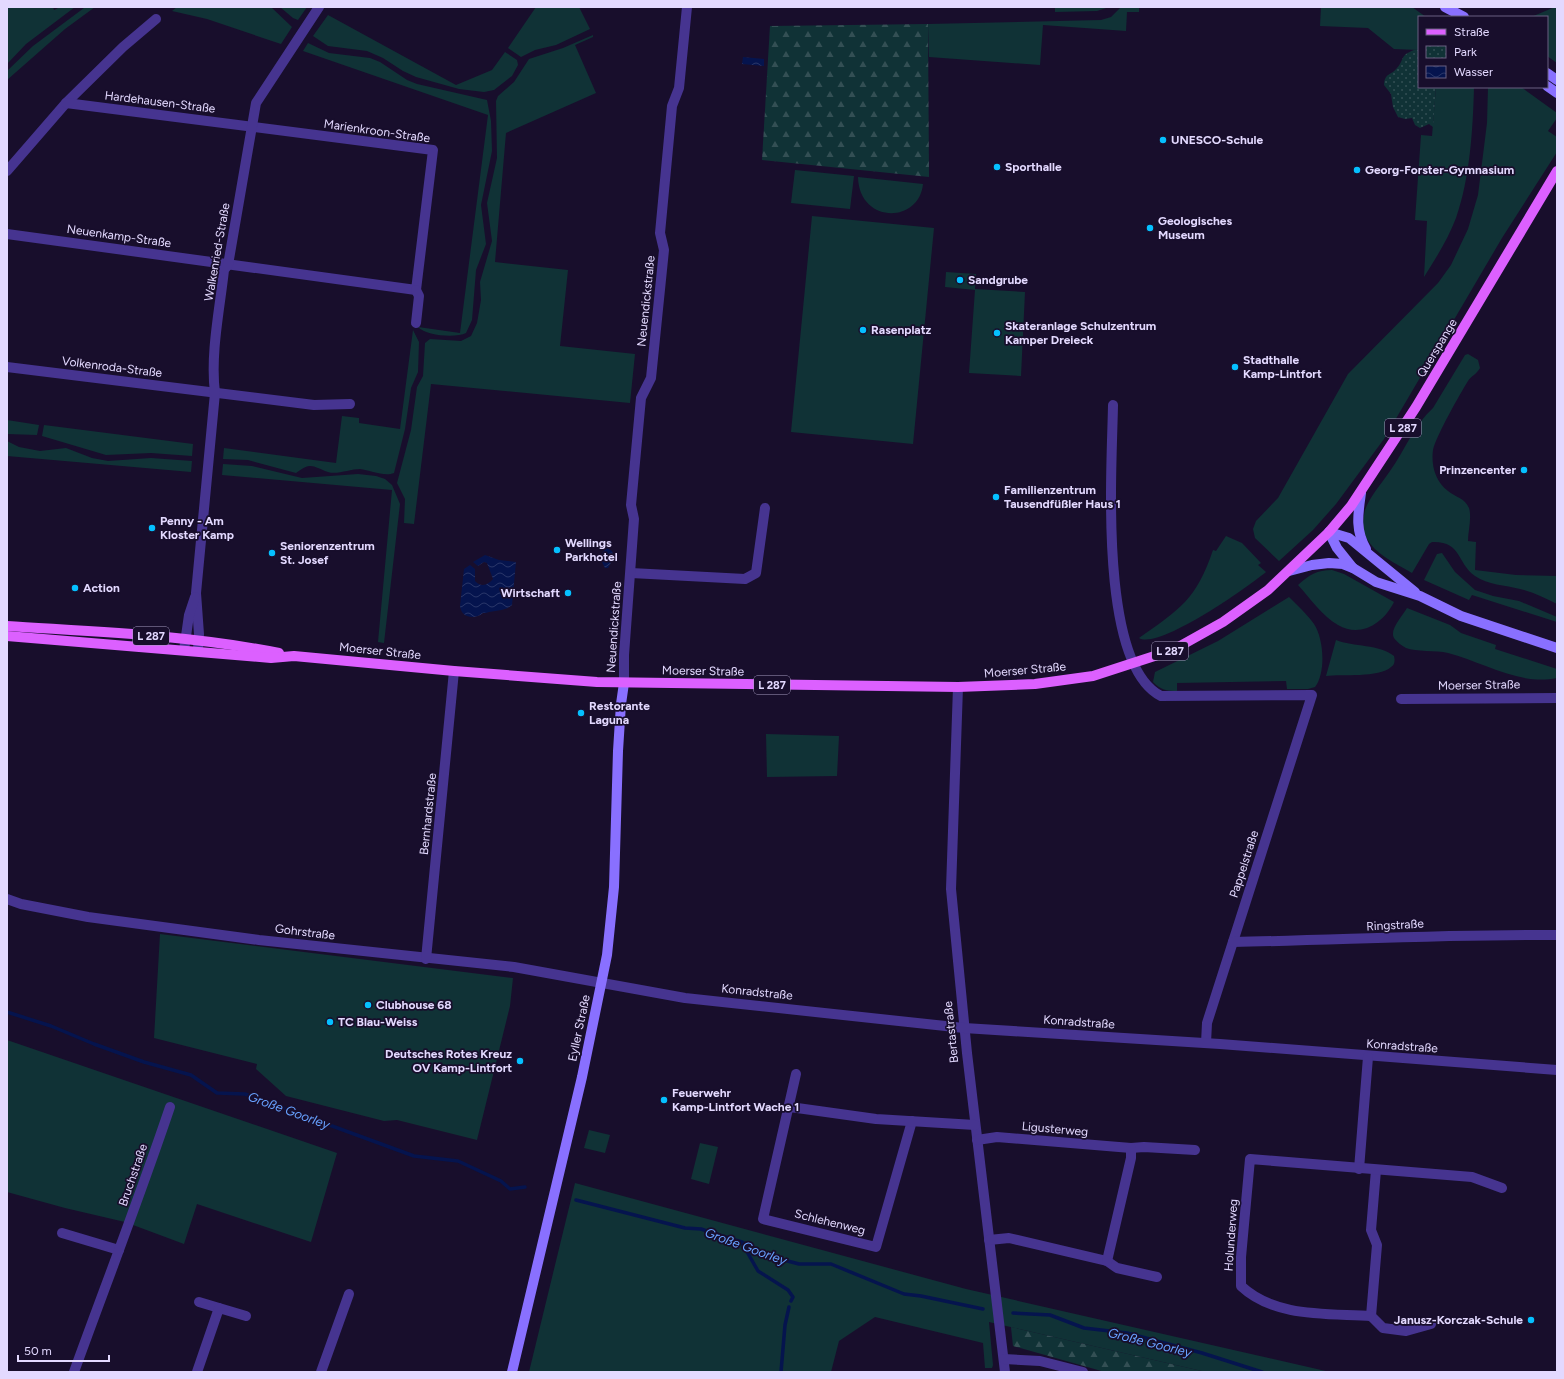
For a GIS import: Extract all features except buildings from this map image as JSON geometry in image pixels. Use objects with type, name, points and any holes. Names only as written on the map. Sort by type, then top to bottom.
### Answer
[{"type":"main road","points":[[1445,7],[1453,16]]},
{"type":"main road","points":[[1445,7],[1462,16]]},
{"type":"main road","points":[[1548,74],[1557,80]]},
{"type":"main road","points":[[1548,87],[1557,93]]},
{"type":"main road","name":"Querspange","points":[[1329,532],[1361,493],[1416,407],[1557,171]]},
{"type":"main road","name":"Moerser Straße","points":[[1361,493],[1358,530],[1360,539],[1371,555]]},
{"type":"main road","name":"Moerser Straße","points":[[1329,532],[1349,538],[1420,596]]},
{"type":"main road","name":"Moerser Straße","points":[[1329,532],[1337,548],[1353,568]]},
{"type":"main road","name":"Moerser Straße","points":[[7,626],[199,640],[243,646],[294,656],[454,672],[624,683],[958,687],[1035,684],[1093,676],[1173,650],[1204,634],[1241,611],[1289,571],[1329,532]]},
{"type":"main road","name":"Moerser Straße","points":[[1289,571],[1329,563],[1353,568],[1376,582],[1420,596],[1461,616],[1557,648]]},
{"type":"main road","name":"Moerser Straße","points":[[7,636],[271,658],[294,656]]},
{"type":"main road","name":"Eyller Straße","points":[[512,1372],[549,1219],[601,984],[612,913],[619,728],[624,683]]},
{"type":"street","name":"Walkenried-Straße","points":[[198,651],[199,640],[196,593],[215,393],[213,378],[217,330],[224,270],[228,265],[250,127],[256,102],[319,7]]},
{"type":"street","name":"Neuendickstraße","points":[[624,683],[624,655],[634,519],[631,505],[638,426],[641,398],[651,378],[652,370],[664,250],[660,233],[672,106],[679,88],[687,7]]},
{"type":"street","name":"Hardehausen-Straße","points":[[7,170],[66,103],[123,47],[156,19]]},
{"type":"street","name":"Hardehausen-Straße","points":[[66,103],[250,127]]},
{"type":"street","name":"Marienkroon-Straße","points":[[250,127],[434,150],[416,290],[419,296],[416,323]]},
{"type":"street","name":"Neuenkamp-Straße","points":[[7,234],[228,265]]},
{"type":"street","points":[[228,265],[416,290]]},
{"type":"street","name":"Volkenroda-Straße","points":[[7,367],[314,405],[350,404]]},
{"type":"street","points":[[1113,405],[1111,550],[1114,578],[1125,641],[1133,664]]},
{"type":"street","name":"Neuendickstraße","points":[[631,573],[745,579],[756,573],[765,508]]},
{"type":"street","name":"Walkenried-Straße","points":[[184,650],[189,615],[196,593]]},
{"type":"street","name":"Pappelstraße","points":[[1133,664],[1149,687],[1161,696],[1312,695],[1207,1024],[1206,1042]]},
{"type":"street","name":"Bernhardstraße","points":[[426,959],[454,672]]},
{"type":"street","name":"Bertastraße","points":[[958,687],[951,889],[964,1028],[1005,1372]]},
{"type":"street","name":"Moerser Straße","points":[[1401,699],[1557,698]]},
{"type":"street","name":"Gohrstraße","points":[[7,899],[21,904],[88,917],[252,939],[426,959],[514,967],[601,984]]},
{"type":"street","name":"Ringstraße","points":[[1233,942],[1394,939],[1461,934],[1557,935]]},
{"type":"street","name":"Konradstraße","points":[[601,984],[685,998],[964,1028],[1206,1042],[1557,1070]]},
{"type":"street","points":[[1359,1168],[1368,1056]]},
{"type":"street","name":"Schlehenweg","points":[[796,1074],[790,1107],[763,1219],[876,1247],[912,1121]]},
{"type":"street","name":"Bruchstraße","points":[[74,1372],[119,1250],[131,1222],[170,1107]]},
{"type":"street","points":[[790,1107],[876,1119],[975,1125]]},
{"type":"street","name":"Ligusterweg","points":[[977,1140],[997,1137],[1131,1148],[1144,1147],[1196,1150]]},
{"type":"street","points":[[1108,1262],[1132,1158],[1131,1148]]},
{"type":"street","name":"Holunderweg","points":[[1371,1316],[1288,1310],[1250,1295],[1241,1286],[1241,1257],[1250,1159],[1472,1177],[1502,1188]]},
{"type":"street","points":[[1376,1170],[1371,1230],[1377,1245],[1371,1316],[1382,1328],[1406,1331],[1431,1324]]},
{"type":"street","points":[[62,1233],[119,1250]]},
{"type":"street","points":[[989,1240],[1009,1238],[1108,1262],[1117,1268],[1157,1277]]},
{"type":"street","points":[[321,1372],[348,1294]]},
{"type":"street","points":[[199,1302],[246,1316]]},
{"type":"street","points":[[198,1372],[219,1308]]},
{"type":"street","points":[[1004,1359],[1040,1360],[1083,1372]]},
{"type":"green space","points":[[7,7],[53,7],[54,10],[60,7],[75,7],[26,44],[7,64]]},
{"type":"green space","points":[[95,7],[65,29],[7,80],[7,71],[33,46],[84,8]]},
{"type":"green space","points":[[177,7],[271,7],[292,27],[281,44],[207,19],[172,11]]},
{"type":"green space","points":[[280,7],[307,7],[298,20],[293,18]]},
{"type":"green space","points":[[536,7],[579,7],[590,29],[556,45],[535,50],[521,57],[508,48]]},
{"type":"green space","points":[[1055,7],[1109,7],[1097,11],[1055,12]]},
{"type":"green space","points":[[1121,7],[1139,7],[1139,12],[1127,12],[1126,31],[1043,25],[1040,65],[929,57],[928,24],[1101,20],[1111,17]]},
{"type":"green space","points":[[1321,7],[1412,7],[1425,16],[1418,16],[1418,50],[1394,49],[1368,28],[1320,26]]},
{"type":"green space","points":[[1557,7],[1557,63],[1548,57],[1548,16],[1533,16]]},
{"type":"green space","points":[[328,15],[456,85],[492,70],[505,52],[517,60],[518,65],[512,76],[494,90],[484,92],[459,89],[416,77],[403,71],[383,58],[367,51],[328,46],[313,36]]},
{"type":"green space","points":[[928,24],[929,177],[762,160],[770,26]]},
{"type":"green space","points":[[593,35],[593,37],[575,45],[596,93],[506,133],[495,262],[568,270],[560,346],[635,354],[630,403],[431,384],[414,524],[404,523],[405,499],[397,483],[411,430],[417,387],[423,376],[425,343],[430,339],[461,341],[471,336],[477,323],[481,300],[480,282],[492,241],[487,203],[497,158],[496,101],[498,96],[514,82],[529,59],[563,48]]},
{"type":"green space","points":[[308,43],[329,53],[370,58],[380,62],[407,80],[417,84],[487,100],[491,121],[492,151],[481,205],[486,244],[476,270],[472,320],[466,333],[449,336],[441,335],[427,332],[418,327],[460,333],[488,115],[303,51]]},
{"type":"green space","points":[[1418,50],[1418,88],[1436,88],[1433,127],[1429,124],[1420,128],[1415,125],[1412,118],[1405,119],[1398,117],[1393,107],[1391,94],[1384,85],[1387,76],[1397,68],[1404,56],[1409,52]]},
{"type":"green space","points":[[1436,88],[1474,88],[1470,153],[1461,203],[1449,233],[1424,277],[1427,221],[1415,220],[1421,135],[1432,136]]},
{"type":"green space","points":[[1488,88],[1522,88],[1557,113],[1557,118],[1548,131],[1557,137],[1557,152],[1502,238],[1384,439],[1336,504],[1313,530],[1279,561],[1255,538],[1253,529],[1256,521],[1278,498],[1348,374],[1438,283],[1451,265],[1468,229],[1478,195],[1487,123]]},
{"type":"green space","points":[[795,170],[854,176],[850,209],[791,203]]},
{"type":"green space","points":[[858,177],[923,184],[919,197],[911,206],[901,212],[889,213],[878,210],[868,204],[861,192]]},
{"type":"green space","name":"Rasenplatz","points":[[812,216],[934,228],[913,444],[791,432]]},
{"type":"green space","name":"Skateranlage Schulzentrum Kamper Dreieck","points":[[946,272],[976,274],[975,289],[1025,292],[1021,376],[969,373],[975,290],[945,287]]},
{"type":"green space","points":[[413,330],[419,342],[418,372],[411,388],[405,429],[394,473],[381,474],[360,469],[332,473],[309,466],[296,473],[248,460],[223,459],[224,448],[336,463],[342,416],[359,418],[359,423],[400,429]]},
{"type":"green space","points":[[1468,354],[1478,360],[1480,368],[1468,381],[1439,435],[1433,450],[1433,467],[1437,478],[1444,487],[1465,502],[1469,508],[1470,520],[1468,541],[1476,542],[1475,570],[1516,575],[1557,576],[1557,604],[1530,592],[1480,579],[1464,565],[1458,553],[1449,545],[1432,542],[1429,544],[1412,573],[1374,549],[1366,537],[1363,527],[1364,516],[1370,500],[1387,476],[1420,422],[1433,408],[1465,355]]},
{"type":"green space","points":[[7,420],[39,425],[37,435],[7,434]]},
{"type":"green space","points":[[44,425],[193,444],[192,456],[151,453],[106,455],[42,436]]},
{"type":"green space","points":[[7,441],[19,447],[40,451],[66,448],[92,458],[108,461],[151,458],[192,461],[191,472],[7,456]]},
{"type":"green space","points":[[223,464],[252,466],[302,478],[358,474],[376,476],[385,479],[392,485],[400,504],[384,643],[378,642],[392,490],[222,475]]},
{"type":"green space","points":[[1226,536],[1242,543],[1261,563],[1258,565],[1266,572],[1223,603],[1183,626],[1165,635],[1149,639],[1139,638],[1176,611],[1185,602],[1200,581],[1213,550],[1216,551]]},
{"type":"green space","points":[[1442,553],[1455,572],[1475,590],[1493,596],[1519,601],[1557,617],[1557,622],[1472,595],[1469,600],[1424,580],[1437,554]]},
{"type":"green space","points":[[1332,570],[1344,574],[1394,602],[1384,617],[1370,627],[1354,630],[1346,629],[1338,625],[1321,612],[1298,585],[1306,578],[1314,574]]},
{"type":"green space","points":[[1289,597],[1311,620],[1320,638],[1322,647],[1322,665],[1319,681],[1315,687],[1308,689],[1287,689],[1286,681],[1177,683],[1177,691],[1173,691],[1161,688],[1153,682],[1155,672],[1218,641]]},
{"type":"green space","points":[[1407,608],[1450,625],[1461,633],[1496,645],[1495,649],[1557,669],[1557,678],[1543,680],[1529,679],[1502,672],[1448,653],[1406,648],[1396,641],[1393,631]]},
{"type":"green space","points":[[1336,640],[1381,649],[1394,656],[1394,664],[1378,673],[1326,676]]},
{"type":"green space","points":[[766,734],[839,736],[837,776],[767,777]]},
{"type":"green space","name":"TC Blau-Weiss","points":[[160,934],[513,978],[510,1006],[477,1140],[397,1120],[384,1121],[286,1096],[256,1069],[257,1064],[154,1038]]},
{"type":"green space","points":[[7,1040],[337,1153],[311,1242],[197,1204],[184,1244],[125,1222],[65,1208],[7,1192]]},
{"type":"green space","points":[[589,1130],[610,1135],[605,1153],[584,1148]]},
{"type":"green space","points":[[700,1143],[718,1147],[709,1184],[691,1179]]},
{"type":"green space","points":[[575,1183],[966,1289],[1330,1372],[1206,1372],[989,1322],[993,1365],[992,1368],[985,1368],[983,1343],[875,1317],[839,1341],[831,1372],[529,1372]]},
{"type":"green space","points":[[1011,1327],[1206,1372],[1105,1372],[1013,1346]]},
{"type":"water","points":[[743,57],[764,59],[764,66],[742,64]]},
{"type":"water","points":[[607,548],[612,551],[614,557],[608,568],[605,568],[600,558],[604,550]]},
{"type":"water","points":[[485,555],[499,560],[516,562],[512,605],[503,610],[483,613],[476,617],[469,617],[463,613],[460,606],[464,569],[470,565],[475,569],[475,581],[477,583],[484,585],[489,583],[493,579],[487,563],[484,562],[478,566],[473,562]]},
{"type":"waterway","name":"Große Goorley","points":[[7,1012],[51,1026],[94,1044],[144,1062],[191,1075],[217,1093],[245,1094],[414,1156],[458,1161],[501,1181],[510,1189],[525,1187]]},
{"type":"waterway","name":"Große Goorley","points":[[576,1200],[685,1228],[701,1229],[742,1242],[765,1255],[799,1264],[831,1264],[904,1294],[921,1296],[983,1309]]},
{"type":"waterway","points":[[742,1243],[758,1271],[788,1290],[793,1297],[791,1301]]},
{"type":"waterway","points":[[781,1372],[785,1325],[789,1307]]},
{"type":"waterway","name":"Große Goorley","points":[[1013,1313],[1050,1315],[1084,1328],[1127,1333],[1202,1353],[1262,1372]]},
{"type":"place","name":"UNESCO-Schule","points":[[1163,140]]},
{"type":"place","name":"Sporthalle","points":[[997,167]]},
{"type":"place","name":"Georg-Forster-Gymnasium","points":[[1357,170]]},
{"type":"place","name":"Geologisches Museum","points":[[1150,228]]},
{"type":"place","name":"Sandgrube","points":[[960,280]]},
{"type":"place","name":"Rasenplatz","points":[[863,330]]},
{"type":"place","name":"Skateranlage Schulzentrum Kamper Dreieck","points":[[997,333]]},
{"type":"place","name":"Stadthalle Kamp-Lintfort","points":[[1235,367]]},
{"type":"place","name":"Prinzencenter","points":[[1524,470]]},
{"type":"place","name":"Familienzentrum Tausendfüßler Haus 1","points":[[996,497]]},
{"type":"place","name":"Penny - Am Kloster Kamp","points":[[152,528]]},
{"type":"place","name":"Wellings Parkhotel","points":[[557,550]]},
{"type":"place","name":"Seniorenzentrum St. Josef","points":[[272,553]]},
{"type":"place","name":"Action","points":[[75,588]]},
{"type":"place","name":"Wirtschaft","points":[[568,593]]},
{"type":"place","name":"Restorante Laguna","points":[[581,713]]},
{"type":"place","name":"Clubhouse 68","points":[[368,1005]]},
{"type":"place","name":"TC Blau-Weiss","points":[[330,1022]]},
{"type":"place","name":"Deutsches Rotes Kreuz OV Kamp-Lintfort","points":[[520,1061]]},
{"type":"place","name":"Feuerwehr Kamp-Lintfort Wache 1","points":[[664,1100]]},
{"type":"place","name":"Janusz-Korczak-Schule","points":[[1531,1320]]}]
